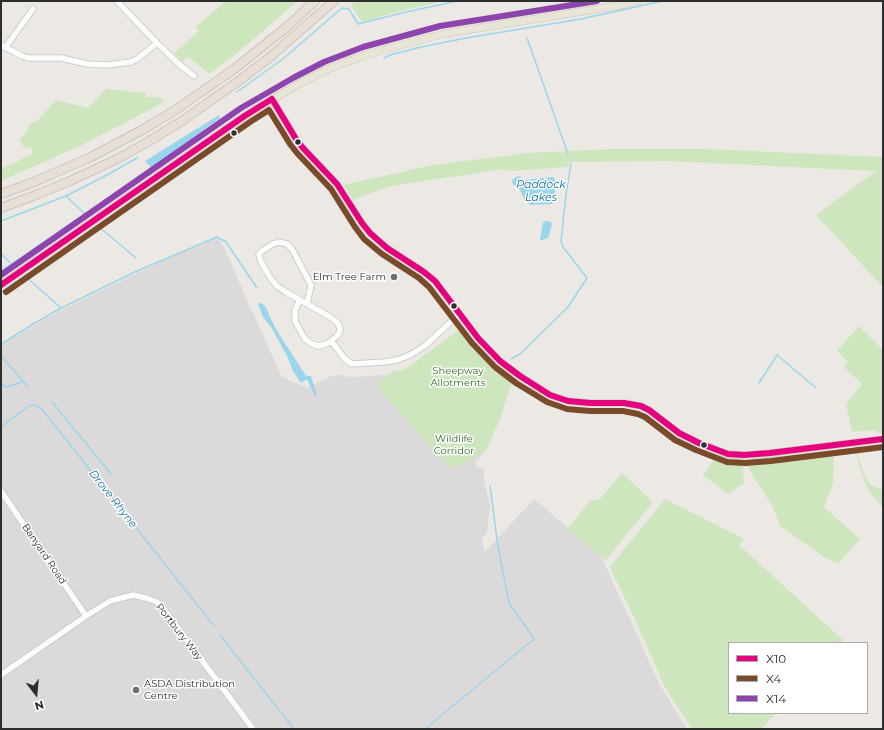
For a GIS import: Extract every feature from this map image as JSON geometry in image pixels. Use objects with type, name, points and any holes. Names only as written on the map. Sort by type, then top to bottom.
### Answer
[{"type":"highway","points":[[1,194],[34,182],[92,157],[168,115],[233,70],[288,26],[315,1]]},
{"type":"highway","points":[[1,208],[50,189],[112,161],[146,143],[175,125],[240,80],[270,57],[334,1]]},
{"type":"main road","points":[[1,285],[246,115],[297,85],[337,65],[368,54],[442,34],[622,5],[638,1]]},
{"type":"street","points":[[118,1],[157,43],[194,76]]},
{"type":"street","points":[[33,9],[3,47],[28,58],[61,58],[87,64],[107,65],[131,62],[157,43]]},
{"type":"street","points":[[272,99],[296,139],[337,184],[370,233],[386,248],[424,272],[435,281],[478,338],[500,361],[550,395],[568,401],[590,403],[624,403],[641,406],[649,410],[679,433],[699,444],[728,454],[770,454],[883,439]]},
{"type":"street","points":[[300,300],[295,310],[294,321],[305,339],[312,344],[319,346],[326,344],[337,336],[340,328],[334,319],[307,304],[281,289],[274,282],[260,260],[259,254],[273,244],[280,242],[286,244],[292,249],[311,285],[311,291],[307,304]]},
{"type":"street","points":[[331,341],[345,359],[352,364],[397,360],[410,355],[426,345],[459,314]]},
{"type":"street","name":"Banyard Road","points":[[1,491],[86,616]]},
{"type":"street","name":"Portbury Way","points":[[1,674],[110,601],[133,595],[157,602],[163,608],[253,729]]},
{"type":"shaded area","points":[[216,237],[224,247],[282,377],[307,388],[331,376],[340,375],[350,377],[400,374],[487,449],[475,462],[477,467],[484,468],[484,480],[490,505],[487,532],[482,543],[485,552],[534,499],[601,556],[659,683],[687,729],[1,729],[1,345],[65,308],[164,260],[206,243],[205,241]]},
{"type":"green space","points":[[226,1],[298,1],[210,74],[188,57],[183,62],[174,53],[199,31],[195,27]]},
{"type":"green space","points":[[355,1],[444,1],[400,11],[362,22],[351,6]]},
{"type":"green space","points":[[106,89],[146,93],[147,98],[161,98],[164,102],[82,145],[1,181],[1,166],[4,168],[32,154],[33,152],[31,146],[26,149],[19,141],[29,128],[28,125],[38,120],[56,100],[88,108]]},
{"type":"green space","points":[[611,149],[706,149],[883,157],[883,287],[816,215],[876,171],[667,161],[569,162],[569,167],[508,171],[503,169],[392,186],[353,200],[343,185],[433,165],[528,153]]},
{"type":"green space","points":[[859,326],[883,350],[883,434],[872,430],[852,432],[846,404],[862,384],[844,367],[848,362],[837,351]]},
{"type":"green space","name":"Sheepway Allotments","points":[[463,327],[511,384],[500,419],[487,449],[463,464],[450,468],[376,386],[393,371],[404,370]]},
{"type":"green space","points":[[853,446],[861,446],[857,450],[857,455],[865,477],[874,487],[883,489],[883,509],[866,486]]},
{"type":"green space","points":[[834,450],[833,483],[824,507],[860,539],[838,564],[824,557],[780,526],[773,507],[748,468],[747,461],[749,459]]},
{"type":"green space","points":[[719,453],[742,459],[744,483],[728,494],[703,475]]},
{"type":"green space","points":[[622,473],[653,502],[606,560],[567,529],[590,501],[600,499]]},
{"type":"green space","points":[[665,499],[744,539],[739,545],[843,640],[841,642],[728,642],[728,714],[775,714],[761,729],[692,729],[664,686],[610,567]]},
{"type":"water","points":[[219,115],[220,118],[151,168],[145,161]]},
{"type":"water","name":"Paddock Lakes","points":[[519,176],[524,180],[554,177],[555,202],[552,204],[531,205],[528,203],[524,199],[520,190],[512,183],[513,179]]},
{"type":"water","name":"Paddock Lakes","points":[[543,222],[551,222],[552,224],[548,238],[540,240]]},
{"type":"water","points":[[261,303],[265,306],[276,329],[306,376],[311,376],[317,396],[315,396],[307,379],[301,383],[293,371],[287,356],[271,327],[263,317],[258,304]]},
{"type":"waterway","points":[[237,92],[284,58],[342,8],[349,9],[358,24],[457,1]]},
{"type":"waterway","points":[[384,58],[421,47],[581,19],[663,1]]},
{"type":"waterway","points":[[527,38],[568,154]]},
{"type":"waterway","points":[[1,292],[213,149]]},
{"type":"waterway","points":[[1,221],[66,196],[137,158]]},
{"type":"waterway","points":[[511,359],[520,354],[568,307],[587,278],[563,247],[561,241],[571,163]]},
{"type":"waterway","points":[[1,271],[85,214],[66,196]]},
{"type":"waterway","points":[[99,227],[136,258]]},
{"type":"waterway","points":[[3,343],[61,308],[137,271],[217,237],[226,242],[257,288]]},
{"type":"waterway","points":[[1,254],[12,264]]},
{"type":"waterway","points":[[25,276],[61,308]]},
{"type":"waterway","points":[[759,383],[777,355],[816,388]]},
{"type":"waterway","points":[[1,356],[28,387]]},
{"type":"waterway","points":[[1,384],[6,387],[23,382]]},
{"type":"waterway","points":[[52,402],[111,474]]},
{"type":"waterway","name":"Drove Rhyne","points":[[1,427],[29,406],[35,405],[41,408],[214,626]]},
{"type":"waterway","points":[[425,729],[534,639],[509,603],[498,547],[490,486]]},
{"type":"waterway","name":"Drove Rhyne","points":[[220,635],[294,729]]},
{"type":"transit line","name":"X14","points":[[1,275],[241,108],[324,62],[363,47],[440,26],[597,1]]},
{"type":"transit line","name":"X10","points":[[272,99],[296,139],[337,184],[370,233],[387,248],[435,281],[478,338],[500,361],[550,395],[568,401],[590,403],[624,403],[641,406],[649,410],[679,433],[699,443],[728,454],[744,455],[770,453],[883,439]]},
{"type":"transit line","name":"X10","points":[[1,285],[246,115],[272,99]]},
{"type":"transit line","name":"X4","points":[[6,292],[269,110],[290,144],[331,189],[364,239],[382,254],[419,278],[429,287],[472,343],[495,367],[516,383],[547,402],[567,409],[623,411],[638,414],[645,417],[675,440],[727,462],[745,463],[771,461],[883,447]]},
{"type":"place","name":"Elm Tree Farm","points":[[394,277]]},
{"type":"place","name":"ASDA Distribution Centre","points":[[136,690]]},
{"type":"park label","name":"Wildlife Corridor","points":[[454,444]]}]
